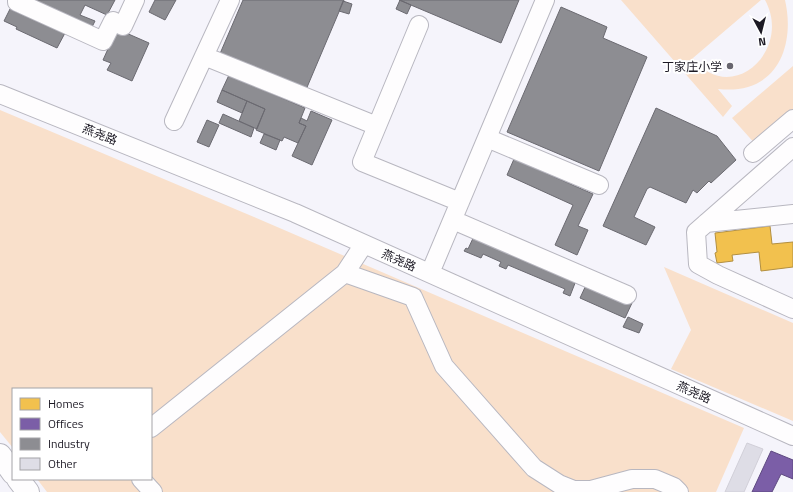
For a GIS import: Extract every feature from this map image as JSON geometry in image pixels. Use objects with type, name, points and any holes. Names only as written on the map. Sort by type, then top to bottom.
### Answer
[{"type":"highway","points":[[0,455],[12,472]]},
{"type":"highway","points":[[19,480],[28,492]]},
{"type":"street","points":[[17,0],[16,2],[103,41],[112,21],[123,26],[135,0]]},
{"type":"street","points":[[174,121],[230,0]]},
{"type":"street","points":[[430,274],[545,0]]},
{"type":"street","points":[[418,25],[362,162],[460,202]]},
{"type":"street","points":[[204,56],[377,126]]},
{"type":"street","name":"燕尧路","points":[[0,94],[295,213],[793,436]]},
{"type":"street","points":[[753,152],[793,119]]},
{"type":"street","points":[[487,138],[599,185]]},
{"type":"street","points":[[793,147],[696,232],[698,264],[718,275],[793,309]]},
{"type":"street","points":[[706,223],[793,214]]},
{"type":"street","points":[[453,220],[627,295]]},
{"type":"street","points":[[152,427],[345,273],[364,244]]},
{"type":"street","points":[[345,273],[413,297],[444,366],[534,468],[559,484],[574,490],[591,490],[632,479],[655,478],[674,487],[679,492]]},
{"type":"street","points":[[141,480],[152,492]]},
{"type":"shaded area","points":[[621,0],[761,0],[693,58],[708,72],[724,77],[739,75],[753,66],[764,54],[771,37],[771,19],[765,0],[785,0],[788,26],[787,40],[778,64],[771,74],[748,87],[729,90],[718,89],[732,106],[723,117]]},
{"type":"shaded area","points":[[793,66],[793,114],[757,146],[732,118]]},
{"type":"shaded area","points":[[0,110],[254,217],[744,428],[716,492],[47,492],[38,480],[152,480],[152,388],[12,388],[12,447],[0,432]]},
{"type":"shaded area","points":[[664,267],[793,323],[793,421],[671,369],[691,330]]},
{"type":"building: Homes","points":[[770,226],[772,244],[793,242],[793,267],[761,271],[759,252],[732,255],[733,261],[717,263],[715,253],[717,252],[715,233]]},
{"type":"building: Offices","points":[[771,451],[793,460],[793,479],[781,474],[772,492],[752,492]]},
{"type":"building: Industry","points":[[29,0],[115,0],[107,15],[85,5],[80,15],[95,21],[91,29]]},
{"type":"building: Industry","points":[[155,0],[176,0],[165,20],[149,12]]},
{"type":"building: Industry","points":[[243,0],[344,0],[305,92],[219,56]]},
{"type":"building: Industry","points":[[399,0],[519,0],[501,43]]},
{"type":"building: Industry","points":[[400,0],[411,5],[407,14],[396,9]]},
{"type":"building: Industry","points":[[343,1],[352,4],[349,14],[339,11]]},
{"type":"building: Industry","points":[[561,7],[607,27],[603,38],[647,57],[599,171],[507,132]]},
{"type":"building: Industry","points":[[10,9],[65,33],[57,48],[16,29],[17,27],[4,21]]},
{"type":"building: Industry","points":[[117,29],[149,43],[132,81],[107,70],[111,63],[103,60]]},
{"type":"building: Industry","points":[[229,75],[305,108],[299,123],[306,126],[298,143],[284,137],[282,141],[256,130],[265,109],[222,90]]},
{"type":"building: Industry","points":[[222,90],[247,101],[242,113],[217,102]]},
{"type":"building: Industry","points":[[247,101],[265,109],[257,129],[239,121]]},
{"type":"building: Industry","points":[[656,108],[717,136],[736,160],[711,183],[709,181],[697,193],[693,190],[686,203],[650,187],[647,189],[634,217],[655,227],[646,245],[603,226]]},
{"type":"building: Industry","points":[[311,111],[332,120],[312,165],[292,156],[306,126],[299,123],[301,118],[307,121]]},
{"type":"building: Industry","points":[[223,114],[254,128],[251,137],[219,123]]},
{"type":"building: Industry","points":[[207,120],[219,125],[209,147],[197,142]]},
{"type":"building: Industry","points":[[264,134],[280,140],[276,150],[260,143]]},
{"type":"building: Industry","points":[[514,159],[593,194],[578,226],[588,230],[577,255],[555,245],[573,205],[507,175]]},
{"type":"building: Industry","points":[[475,234],[577,278],[570,296],[563,293],[565,289],[508,265],[506,269],[499,266],[501,262],[483,254],[481,258],[464,251],[466,248],[468,249]]},
{"type":"building: Industry","points":[[587,283],[632,303],[625,318],[580,298]]},
{"type":"building: Industry","points":[[628,317],[643,324],[639,333],[623,327]]},
{"type":"building: Other","points":[[747,443],[763,449],[744,492],[725,492]]},
{"type":"place","name":"丁家庄小学","points":[[730,66]]}]
